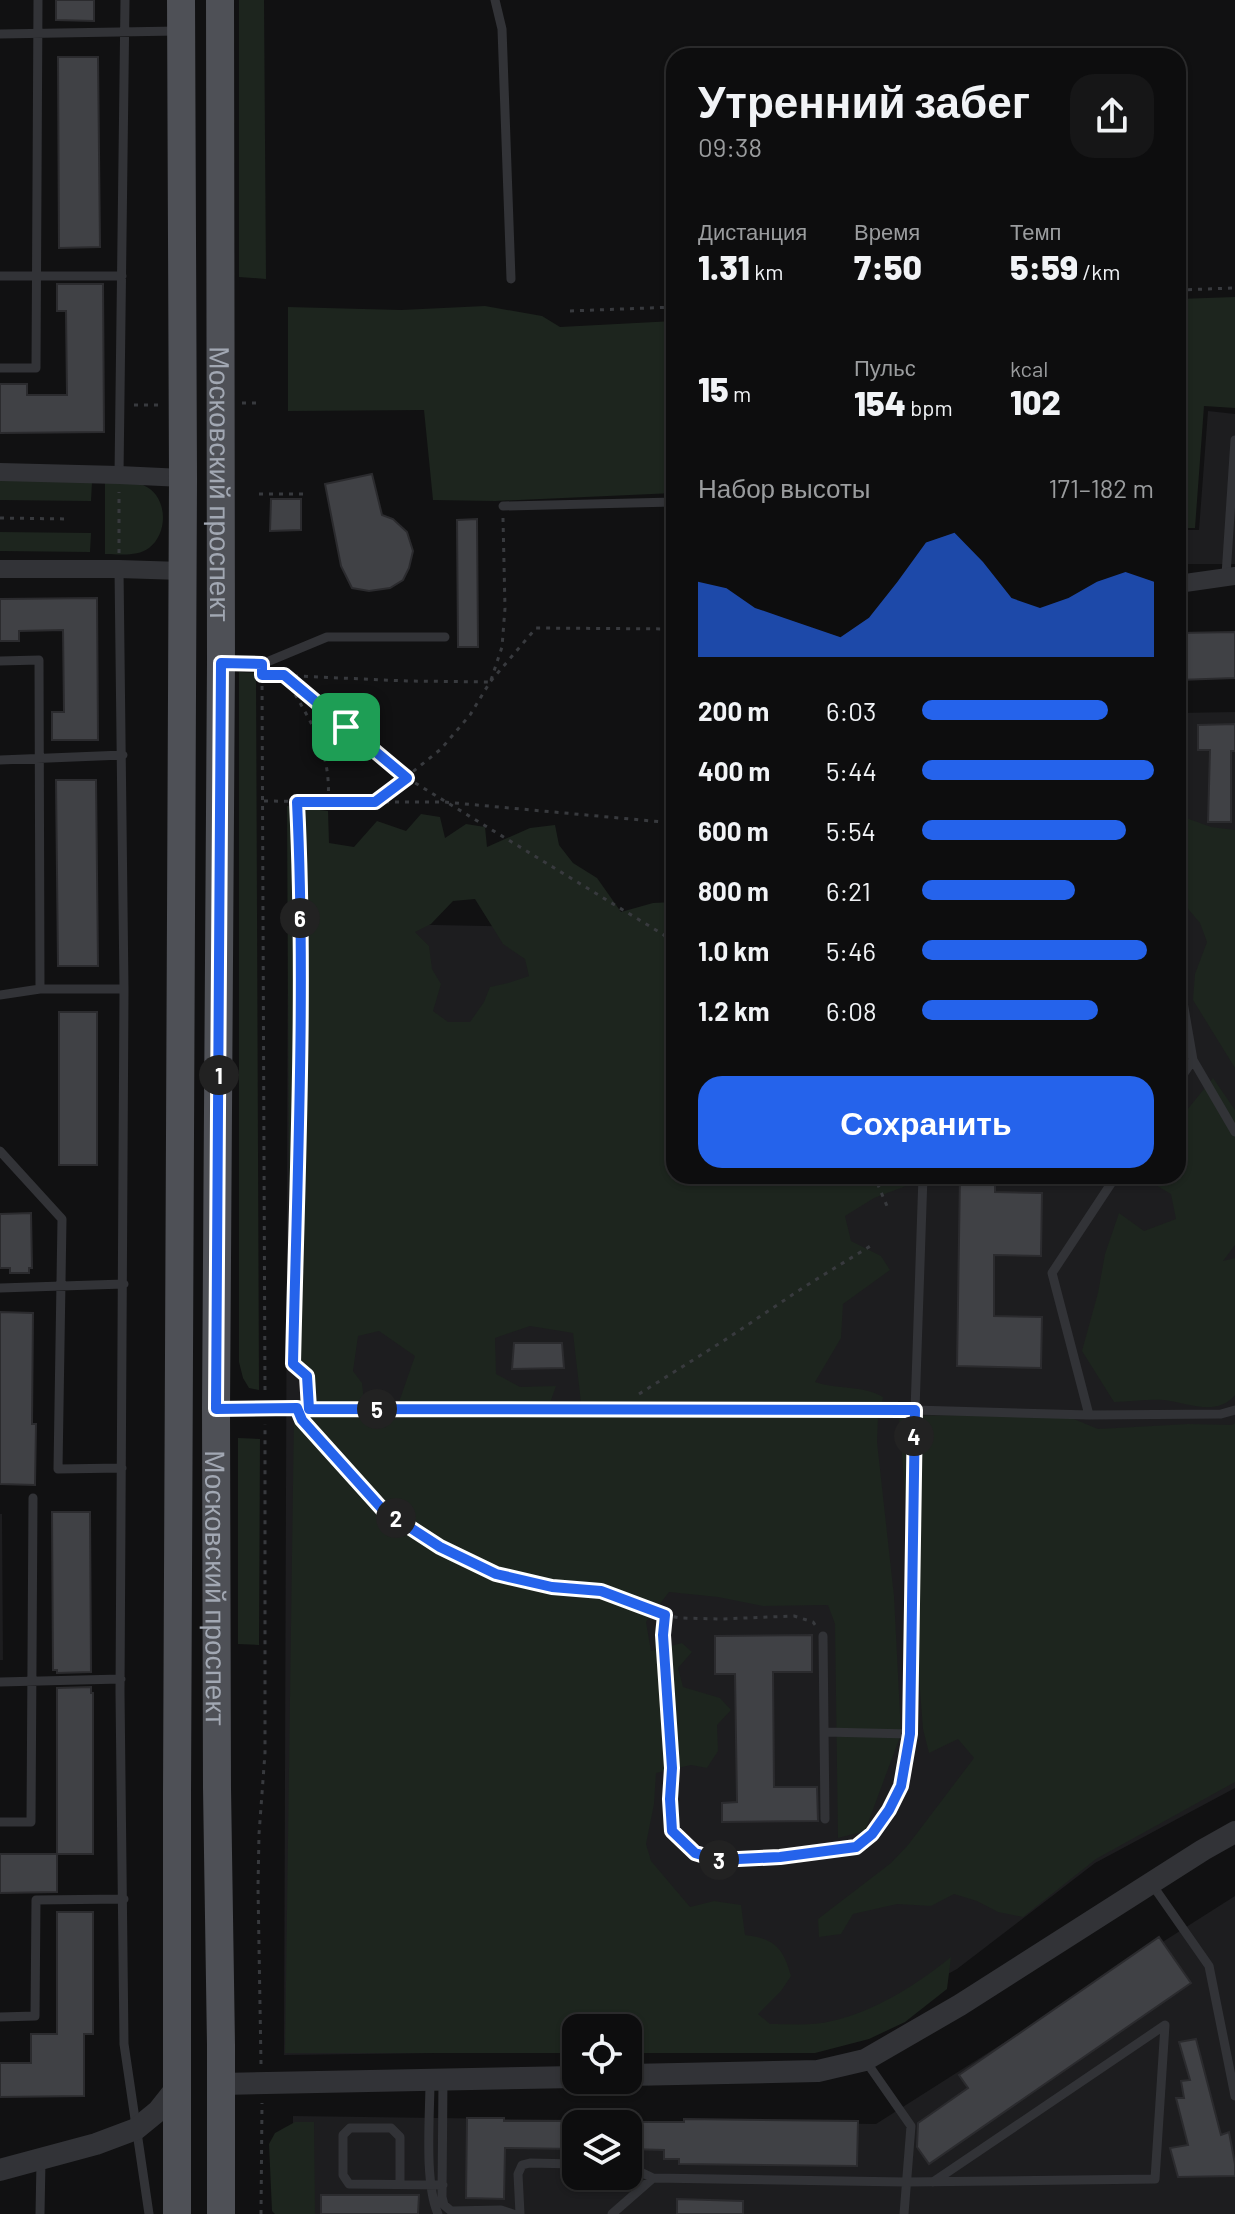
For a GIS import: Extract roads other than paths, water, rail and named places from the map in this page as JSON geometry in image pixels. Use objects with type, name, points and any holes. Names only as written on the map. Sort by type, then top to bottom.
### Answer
[{"type":"main road","name":"Московский проспект","points":[[177,2214],[176,1808],[183,478],[181,0]]},
{"type":"main road","name":"Московский проспект","points":[[220,0],[221,663],[216,1409],[221,2214]]},
{"type":"main road","points":[[183,478],[221,477]]},
{"type":"main road","points":[[182,571],[220,569]]},
{"type":"main road","points":[[177,2087],[221,2084]]},
{"type":"street","points":[[0,472],[183,478]]},
{"type":"street","points":[[0,569],[182,571]]},
{"type":"street","points":[[1186,583],[1231,576]]},
{"type":"street","points":[[642,2075],[818,2071],[865,2060],[960,2005],[1235,1832]]},
{"type":"street","points":[[221,2084],[562,2077]]},
{"type":"street","points":[[0,2170],[41,2161],[136,2129],[158,2111],[177,2087]]},
{"type":"lane","points":[[0,368],[36,368],[38,0]]},
{"type":"lane","points":[[119,475],[125,0]]},
{"type":"lane","points":[[495,0],[502,29],[511,279]]},
{"type":"lane","points":[[0,34],[181,31]]},
{"type":"lane","points":[[0,276],[122,276]]},
{"type":"lane","points":[[1231,576],[1235,440]]},
{"type":"lane","points":[[503,506],[666,502]]},
{"type":"lane","points":[[119,569],[124,989],[121,1679],[124,2044],[149,2214]]},
{"type":"lane","points":[[221,663],[262,664],[327,637],[445,637]]},
{"type":"lane","points":[[0,661],[39,660],[40,989]]},
{"type":"lane","points":[[0,760],[123,755]]},
{"type":"lane","points":[[0,995],[40,989],[124,989]]},
{"type":"lane","points":[[1186,1019],[1193,1060],[1235,1132]]},
{"type":"lane","points":[[1186,1070],[1193,1060]]},
{"type":"lane","points":[[0,1151],[62,1219],[58,1469],[122,1468]]},
{"type":"lane","points":[[825,1732],[910,1734],[915,1410],[923,1184]]},
{"type":"lane","points":[[1089,1415],[1052,1273],[1111,1184]]},
{"type":"lane","points":[[0,1288],[124,1284]]},
{"type":"lane","points":[[216,1409],[915,1410],[1089,1415],[1221,1414],[1235,1410]]},
{"type":"lane","points":[[0,1822],[31,1822],[33,1498]]},
{"type":"lane","points":[[823,1636],[825,1819]]},
{"type":"lane","points":[[0,1682],[121,1679]]},
{"type":"lane","points":[[1151,1883],[1209,1966],[1235,2096]]},
{"type":"lane","points":[[0,2017],[35,2016],[36,1900],[124,1899]]},
{"type":"lane","points":[[642,2173],[653,2178],[906,2182],[933,2182],[1155,2179],[1165,2025],[933,2182]]},
{"type":"lane","points":[[865,2060],[911,2126],[904,2214]]},
{"type":"lane","points":[[437,2080],[431,2184],[438,2214]]},
{"type":"lane","points":[[437,2080],[444,2205],[451,2211],[501,2210],[513,2214]]},
{"type":"lane","points":[[400,2184],[400,2137],[391,2128],[350,2128],[343,2135],[343,2175],[349,2184],[443,2185]]},
{"type":"lane","points":[[40,2214],[41,2161]]},
{"type":"lane","points":[[520,2214],[518,2174],[522,2165],[562,2164]]},
{"type":"lane","points":[[612,2214],[653,2178]]}]
